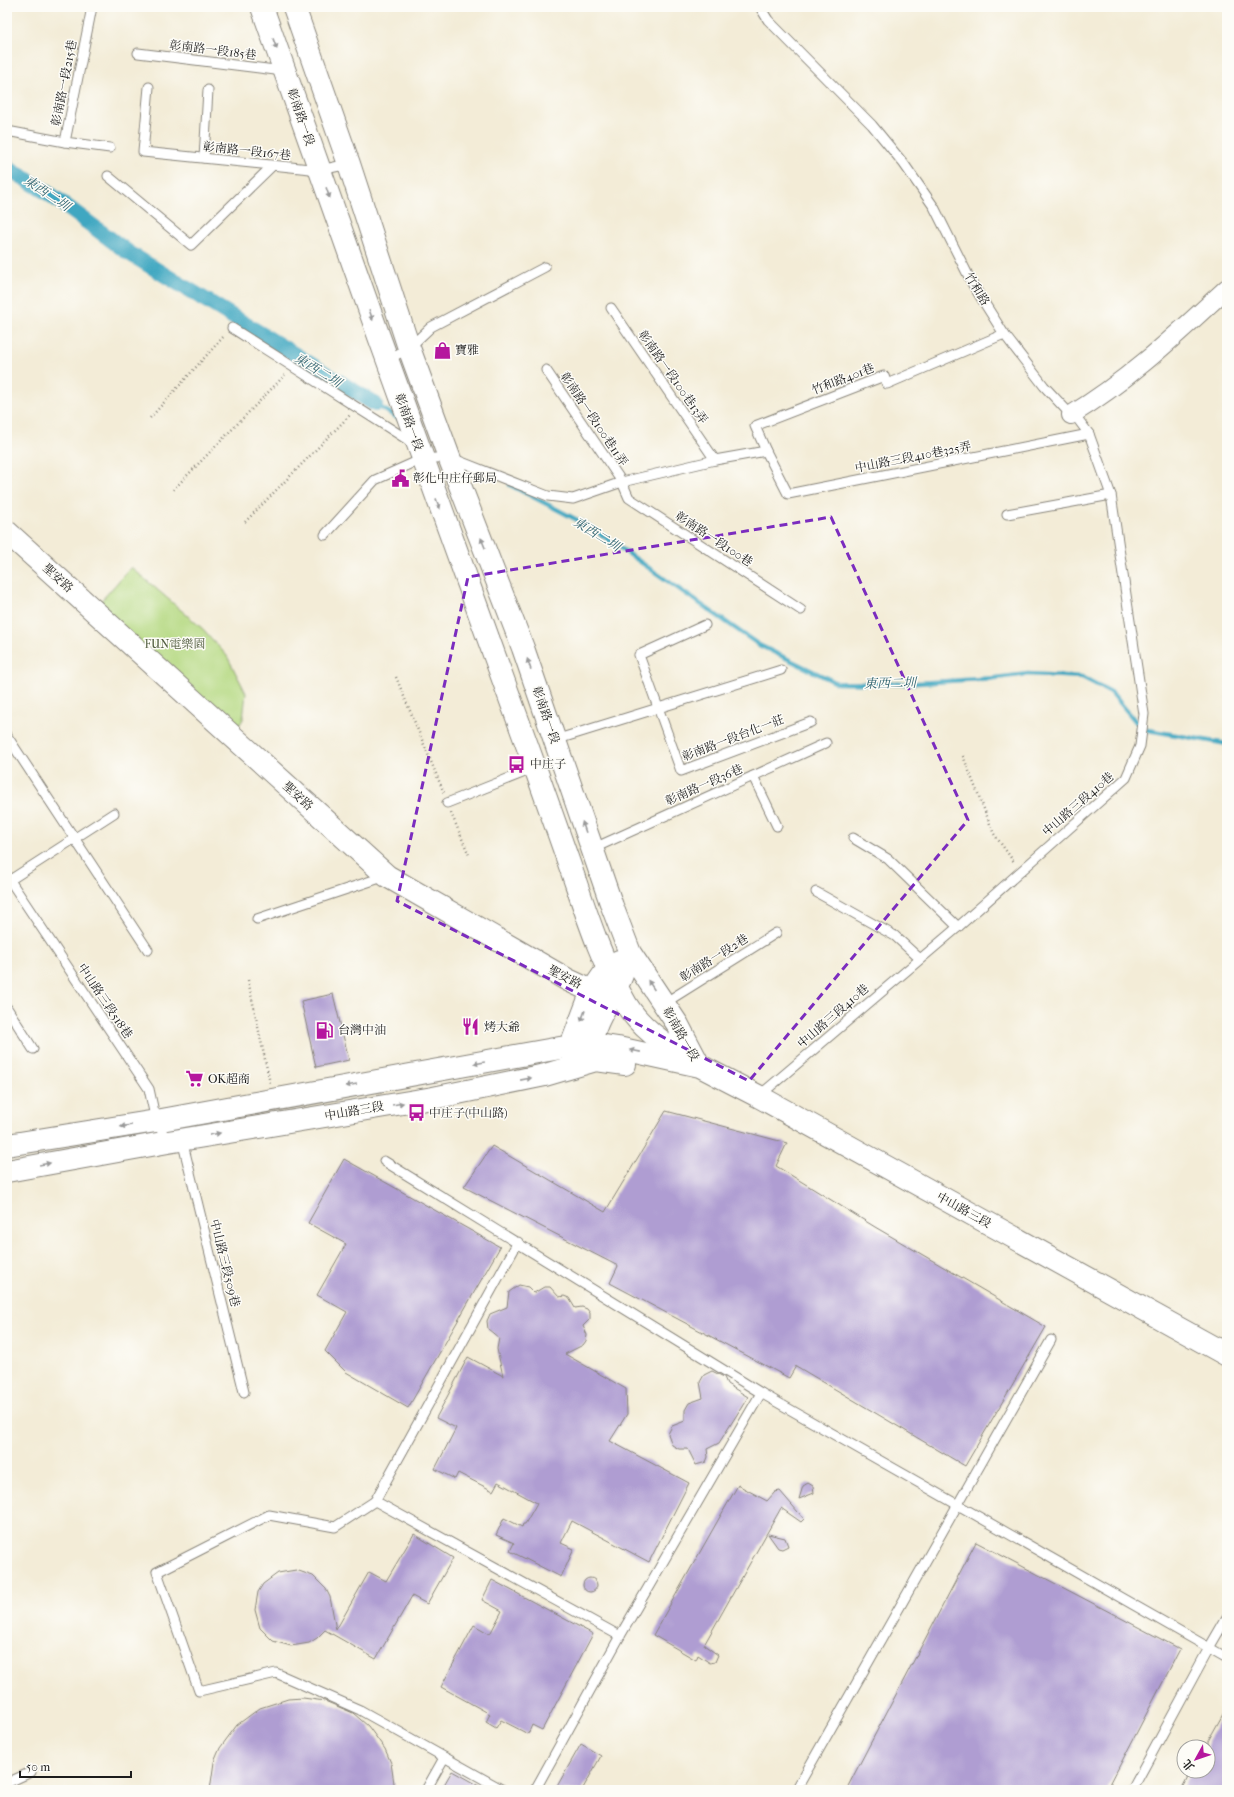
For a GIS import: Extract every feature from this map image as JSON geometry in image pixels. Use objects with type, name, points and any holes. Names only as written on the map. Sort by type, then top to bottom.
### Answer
[{"type":"main road","name":"彰南路一段","points":[[262,7],[422,459],[536,768],[611,990],[645,1027],[663,1043],[700,1066]]},
{"type":"main road","name":"彰南路一段","points":[[294,7],[349,164],[409,348],[449,457],[518,633],[592,849],[630,953],[678,1025],[700,1066]]},
{"type":"main road","name":"聖安路","points":[[7,532],[387,876],[562,976],[611,990]]},
{"type":"main road","points":[[584,1054],[596,1029],[611,990],[630,953]]},
{"type":"main road","name":"中山路三段","points":[[7,1145],[274,1100],[584,1054],[646,1053],[700,1066],[758,1096],[1227,1355]]},
{"type":"main road","name":"中山路三段","points":[[7,1171],[433,1098],[545,1075],[584,1054]]},
{"type":"street","points":[[1071,415],[1102,396],[1157,352],[1227,288]]},
{"type":"lane","name":"彰南路一段215巷","points":[[92,7],[65,142],[110,148]]},
{"type":"lane","name":"竹和路","points":[[760,7],[768,20],[872,125],[904,164],[934,206],[972,285],[1004,334],[1044,386],[1071,415]]},
{"type":"lane","name":"彰南路一段185巷","points":[[138,53],[285,71]]},
{"type":"lane","name":"彰南路一段167巷","points":[[149,87],[143,152],[320,170],[349,164]]},
{"type":"lane","points":[[204,158],[208,90]]},
{"type":"lane","points":[[7,131],[65,142]]},
{"type":"lane","points":[[108,176],[191,245],[272,166]]},
{"type":"lane","points":[[387,360],[409,348],[431,328],[545,266]]},
{"type":"lane","name":"彰南路一段100巷13弄","points":[[611,308],[715,460]]},
{"type":"lane","points":[[232,328],[408,440],[422,459]]},
{"type":"lane","name":"竹和路401巷","points":[[766,451],[755,426],[884,376],[888,384],[1004,334]]},
{"type":"lane","name":"彰南路一段100巷11弄","points":[[546,370],[622,482]]},
{"type":"lane","name":"中山路三段410巷","points":[[758,1096],[919,958],[958,927],[1126,778],[1140,746],[1144,714],[1111,495],[1089,434],[1077,418],[1071,415]]},
{"type":"lane","name":"中山路三段410巷325弄","points":[[766,451],[788,494],[1089,434]]},
{"type":"lane","points":[[326,535],[375,480],[422,459],[449,457],[548,496],[573,499],[622,482],[715,460],[766,451]]},
{"type":"lane","name":"彰南路一段100巷","points":[[622,482],[629,498],[801,610]]},
{"type":"lane","points":[[1007,514],[1111,495]]},
{"type":"lane","name":"彰南路一段台化一莊","points":[[705,625],[639,655],[681,771],[811,722]]},
{"type":"lane","points":[[554,740],[781,670]]},
{"type":"lane","points":[[7,736],[148,950]]},
{"type":"lane","name":"彰南路一段36巷","points":[[592,849],[826,743]]},
{"type":"lane","points":[[447,803],[536,768]]},
{"type":"lane","points":[[753,776],[778,826]]},
{"type":"lane","name":"中山路三段518巷","points":[[114,813],[8,879],[149,1090],[156,1121],[175,1141]]},
{"type":"lane","points":[[853,838],[888,859],[958,927]]},
{"type":"lane","points":[[257,919],[387,876]]},
{"type":"lane","points":[[816,892],[895,936],[919,958]]},
{"type":"lane","name":"彰南路一段2巷","points":[[663,1004],[776,933]]},
{"type":"lane","points":[[7,1008],[34,1049]]},
{"type":"lane","name":"中山路三段509巷","points":[[175,1141],[244,1392]]},
{"type":"lane","points":[[384,1161],[518,1242],[761,1393],[957,1506],[1227,1658]]},
{"type":"lane","points":[[503,1790],[360,1710],[276,1673],[200,1691],[157,1572],[269,1515],[335,1527],[375,1500],[518,1242]]},
{"type":"lane","points":[[796,1790],[1051,1340]]},
{"type":"lane","points":[[535,1790],[620,1636],[761,1393]]},
{"type":"lane","points":[[375,1500],[620,1636]]},
{"type":"lane","points":[[1132,1790],[1227,1617]]},
{"type":"lane","points":[[426,1790],[444,1758]]},
{"type":"lane","points":[[7,1783],[31,1772]]},
{"type":"path","points":[[150,418],[232,328]]},
{"type":"path","points":[[173,490],[293,367]]},
{"type":"path","points":[[245,522],[357,408]]},
{"type":"path","points":[[396,677],[469,855]]},
{"type":"path","points":[[963,756],[994,834],[1020,871]]},
{"type":"path","points":[[248,980],[274,1100]]},
{"type":"highlighted area","points":[[831,517],[968,820],[749,1081],[397,901],[468,577]]},
{"type":"green space","name":"FUN電樂園","points":[[131,567],[203,629],[227,656],[246,693],[243,719],[233,736],[93,610]]},
{"type":"building","name":"台灣中油","points":[[333,994],[349,1060],[316,1067],[301,1001]]},
{"type":"building","points":[[666,1111],[787,1143],[776,1166],[875,1227],[1046,1327],[965,1466],[796,1366],[789,1378],[610,1283],[618,1266],[464,1187],[492,1146],[605,1212]]},
{"type":"building","points":[[344,1159],[500,1247],[408,1408],[346,1372],[325,1351],[347,1312],[317,1295],[346,1244],[308,1223]]},
{"type":"building","points":[[519,1285],[528,1287],[534,1293],[544,1287],[550,1287],[559,1297],[564,1296],[569,1298],[575,1308],[582,1307],[587,1309],[590,1313],[590,1319],[583,1326],[587,1335],[586,1341],[583,1345],[565,1354],[626,1389],[627,1414],[610,1441],[689,1483],[649,1562],[572,1521],[561,1543],[574,1549],[561,1577],[510,1551],[514,1543],[496,1535],[504,1518],[522,1527],[537,1503],[498,1482],[493,1491],[458,1473],[455,1479],[435,1469],[456,1428],[436,1418],[468,1357],[503,1376],[497,1349],[499,1338],[488,1329],[487,1321],[490,1314],[507,1307],[509,1292]]},
{"type":"building","points":[[712,1371],[724,1377],[727,1384],[748,1397],[719,1443],[707,1449],[708,1457],[706,1462],[696,1465],[688,1449],[679,1449],[672,1445],[668,1434],[672,1426],[685,1421],[685,1410],[689,1403],[703,1398],[700,1382],[704,1375]]},
{"type":"building","points":[[808,1483],[813,1486],[814,1493],[799,1499],[803,1486]]},
{"type":"building","points":[[738,1485],[767,1501],[775,1492],[780,1491],[804,1519],[801,1522],[781,1508],[704,1645],[718,1655],[715,1662],[710,1663],[698,1655],[696,1660],[653,1635]]},
{"type":"building","points":[[414,1534],[453,1558],[427,1604],[412,1596],[376,1659],[325,1630],[309,1643],[291,1646],[273,1641],[260,1628],[255,1610],[258,1592],[263,1584],[278,1573],[296,1570],[313,1576],[326,1589],[330,1597],[336,1630],[369,1572],[386,1581]]},
{"type":"building","points":[[768,1534],[785,1538],[788,1546],[782,1549],[778,1548]]},
{"type":"building","points":[[976,1542],[1180,1649],[1107,1790],[846,1790]]},
{"type":"building","points":[[587,1578],[593,1578],[597,1582],[597,1588],[593,1592],[587,1592],[583,1588],[583,1582]]},
{"type":"building","points":[[492,1580],[593,1634],[542,1730],[532,1725],[528,1734],[501,1720],[496,1728],[486,1722],[490,1714],[441,1687],[474,1625],[490,1634],[502,1611],[482,1600]]},
{"type":"building","points":[[303,1698],[325,1701],[353,1713],[368,1726],[385,1749],[391,1763],[395,1790],[210,1790],[214,1762],[220,1748],[237,1725],[260,1708],[288,1699]]},
{"type":"building","points":[[1227,1707],[1227,1790],[1181,1790],[1187,1779],[1216,1779],[1216,1739],[1209,1739]]},
{"type":"building","points":[[581,1744],[601,1756],[582,1790],[555,1790]]},
{"type":"building","points":[[452,1771],[486,1790],[441,1790]]},
{"type":"waterway","name":"東西二圳","points":[[7,167],[51,195],[129,253],[375,404]]},
{"type":"waterway","name":"東西二圳","points":[[375,404],[401,420]]},
{"type":"waterway","name":"東西二圳","points":[[510,485],[589,526],[759,645],[837,683],[902,684],[995,678],[1028,674],[1082,677],[1111,692],[1142,729],[1227,744]]},
{"type":"place","name":"寶雅","points":[[442,350]]},
{"type":"place","name":"彰化中庄仔郵局","points":[[400,478]]},
{"type":"place","name":"中庄子","points":[[517,764]]},
{"type":"place","name":"烤大爺","points":[[471,1027]]},
{"type":"place","name":"台灣中油","points":[[325,1030]]},
{"type":"place","name":"OK超商","points":[[195,1079]]},
{"type":"place","name":"中庄子(中山路)","points":[[416,1113]]}]
